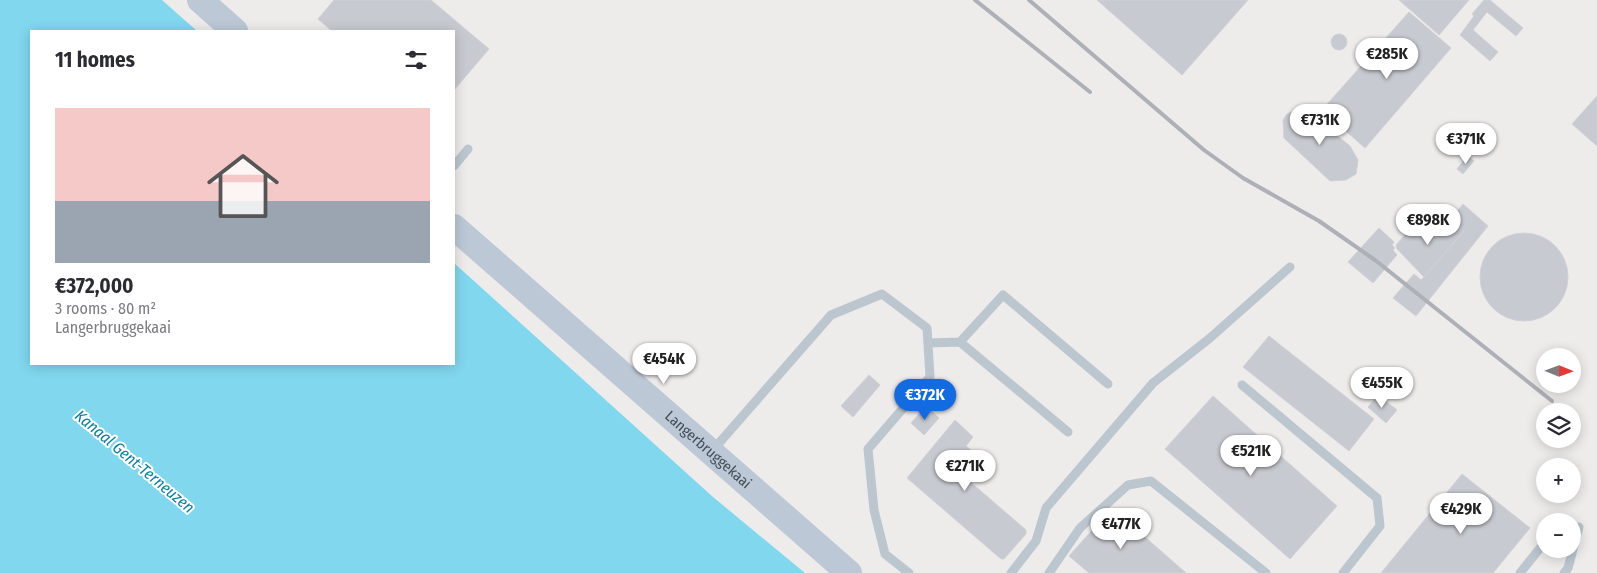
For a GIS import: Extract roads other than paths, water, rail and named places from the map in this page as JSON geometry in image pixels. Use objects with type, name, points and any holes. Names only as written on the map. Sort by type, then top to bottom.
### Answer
[{"type":"main road","points":[[200,0],[234,30]]},
{"type":"main road","name":"Langerbruggekaai","points":[[455,228],[849,573]]},
{"type":"lane","points":[[455,165],[468,149]]},
{"type":"lane","points":[[1011,573],[1036,541],[1046,508],[1153,383],[1210,338],[1290,266]]},
{"type":"lane","points":[[710,453],[831,315],[882,294],[927,328],[930,377],[868,449],[874,510],[885,554],[909,573]]},
{"type":"lane","points":[[960,342],[1003,295],[1108,384]]},
{"type":"lane","points":[[928,343],[960,342],[1068,432]]},
{"type":"lane","points":[[1242,385],[1376,498],[1380,526],[1343,573]]},
{"type":"lane","points":[[1051,572],[1080,528],[1128,485],[1151,481],[1266,573]]},
{"type":"lane","points":[[1520,573],[1536,553]]},
{"type":"lane","points":[[1564,573],[1568,568],[1571,558]]},
{"type":"water","name":"Kanaal Gent-Terneuzen","points":[[0,0],[162,0],[196,30],[30,30],[30,365],[455,365],[455,264],[713,497],[805,573],[0,573]]},
{"type":"railway","points":[[975,0],[1090,92]]},
{"type":"railway","points":[[1029,0],[1204,150],[1243,178],[1319,221],[1375,260],[1552,401]]}]
